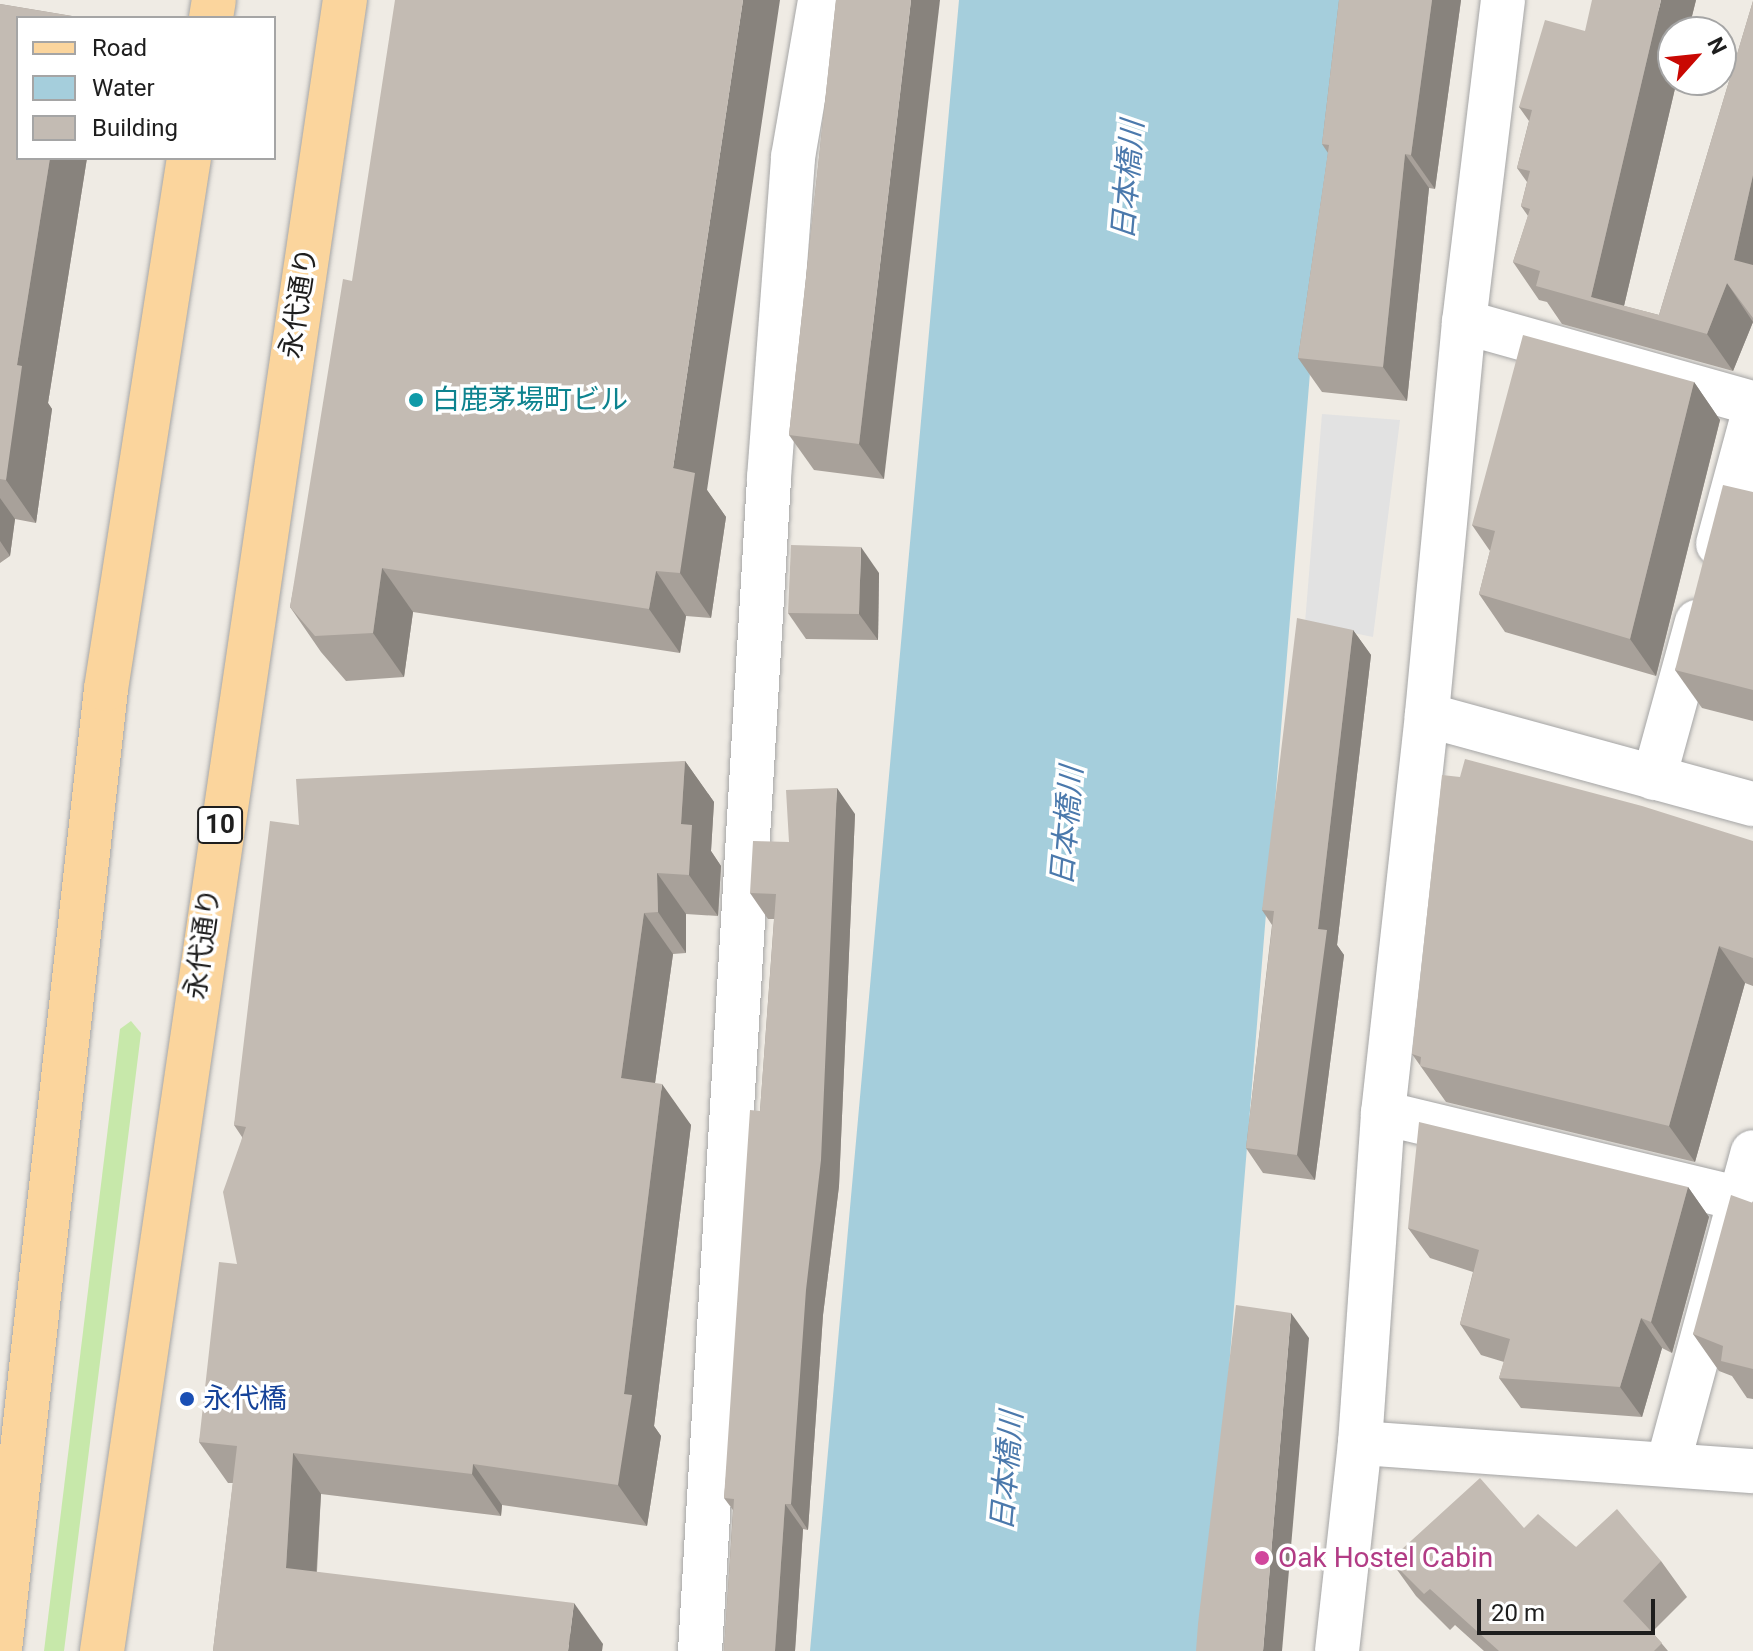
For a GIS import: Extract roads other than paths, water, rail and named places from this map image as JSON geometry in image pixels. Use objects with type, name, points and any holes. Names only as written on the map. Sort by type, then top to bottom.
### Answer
[{"type":"main road","name":"永代通り","points":[[102,1651],[345,0]]},
{"type":"main road","points":[[0,1649],[106,689],[189,160]]},
{"type":"street","points":[[700,1651],[770,462],[793,157],[820,0]]},
{"type":"street","points":[[1337,1651],[1360,1443],[1383,1113],[1427,715],[1464,322],[1503,0]]},
{"type":"street","points":[[1464,322],[1753,403]]},
{"type":"street","points":[[1654,778],[1753,415]]},
{"type":"street","points":[[1427,715],[1753,804]]},
{"type":"street","points":[[1383,1113],[1740,1199]]},
{"type":"street","points":[[1668,1464],[1753,1152]]},
{"type":"street","points":[[1360,1443],[1753,1471]]},
{"type":"water","name":"日本橋川","points":[[959,0],[1352,0],[1316,299],[1206,1651],[810,1651]]},
{"type":"place","name":"白鹿茅場町ビル","points":[[416,400]]},
{"type":"place","name":"永代橋","points":[[187,1399]]},
{"type":"place","name":"Oak Hostel Cabin","points":[[1262,1558]]}]
